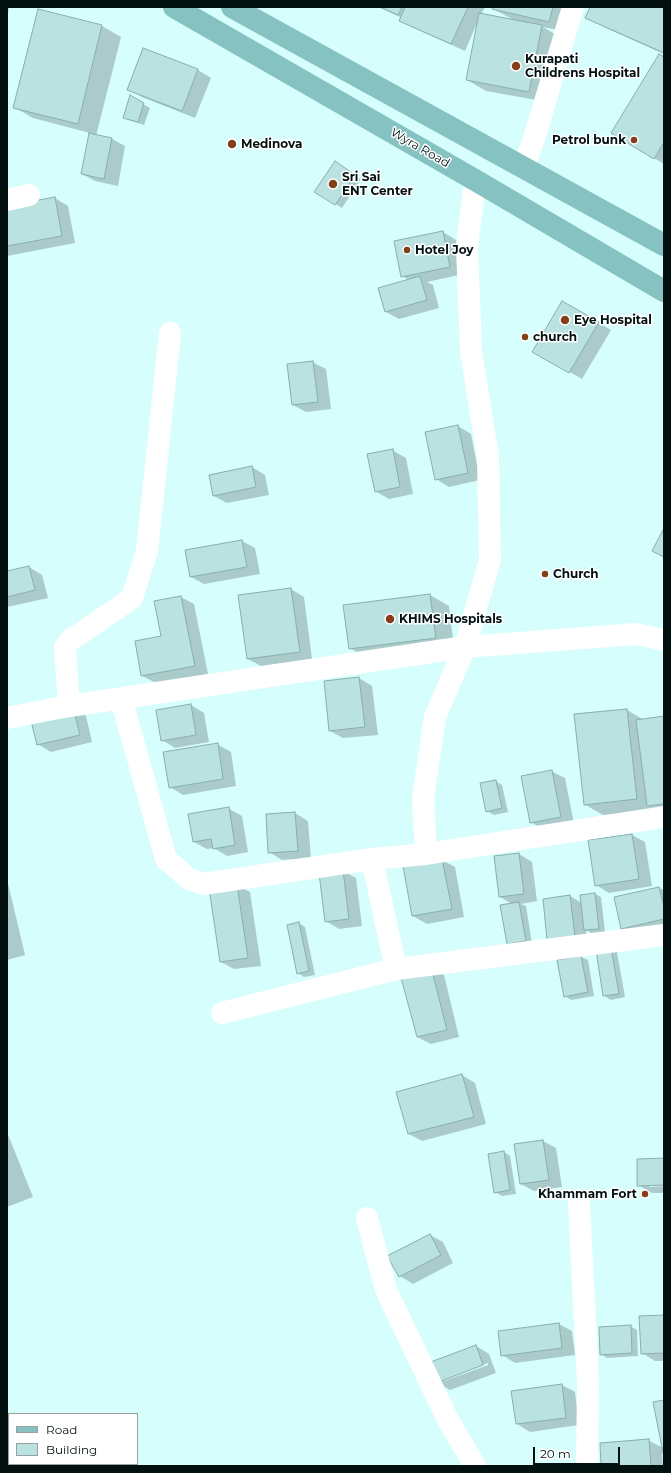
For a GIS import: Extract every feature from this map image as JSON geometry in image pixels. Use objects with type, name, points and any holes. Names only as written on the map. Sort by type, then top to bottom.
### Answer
[{"type":"main road","name":"Wyra Road","points":[[174,7],[475,180],[664,291]]},
{"type":"main road","points":[[232,7],[664,245]]},
{"type":"main road","points":[[355,111],[373,85]]},
{"type":"street","points":[[523,168],[534,139],[573,7]]},
{"type":"street","points":[[426,854],[423,798],[435,717],[465,647],[490,560],[488,457],[471,351],[470,327],[467,247],[475,180]]},
{"type":"street","points":[[7,200],[29,195]]},
{"type":"street","points":[[69,706],[65,648],[71,639],[93,626],[132,598],[147,552],[170,334]]},
{"type":"street","points":[[7,718],[69,706],[465,647],[636,634],[664,640]]},
{"type":"street","points":[[121,698],[166,859],[189,879],[203,884],[372,858],[426,854],[664,817]]},
{"type":"street","points":[[372,858],[396,969]]},
{"type":"street","points":[[222,1013],[396,969],[664,935]]},
{"type":"street","points":[[579,1203],[588,1383],[587,1466]]},
{"type":"street","points":[[367,1218],[386,1290],[447,1418],[476,1466]]},
{"type":"building","points":[[380,7],[402,7],[398,15]]},
{"type":"building","points":[[405,7],[468,7],[451,44],[399,21]]},
{"type":"building","points":[[493,7],[553,7],[549,22],[492,9]]},
{"type":"building","points":[[590,7],[664,7],[664,53],[585,18]]},
{"type":"building","points":[[38,9],[102,25],[78,124],[13,108]]},
{"type":"building","points":[[479,13],[542,25],[529,92],[466,80]]},
{"type":"building","points":[[143,48],[198,69],[182,111],[127,90]]},
{"type":"building","points":[[659,54],[664,57],[664,142],[654,159],[611,133]]},
{"type":"building","points":[[130,95],[144,103],[138,122],[123,118]]},
{"type":"building","points":[[89,133],[112,138],[104,179],[81,174]]},
{"type":"building","points":[[335,161],[355,175],[335,205],[314,192]]},
{"type":"building","points":[[55,197],[62,236],[7,246],[7,206]]},
{"type":"building","points":[[443,231],[450,267],[401,277],[394,241]]},
{"type":"building","points":[[420,276],[427,300],[385,312],[378,288]]},
{"type":"building","points":[[562,301],[599,322],[569,373],[532,352]]},
{"type":"building","points":[[313,361],[318,402],[292,405],[287,364]]},
{"type":"building","points":[[458,425],[468,473],[435,480],[425,432]]},
{"type":"building","points":[[393,449],[400,487],[375,492],[367,454]]},
{"type":"building","points":[[252,466],[256,487],[213,496],[209,475]]},
{"type":"building","points":[[664,528],[664,557],[652,551]]},
{"type":"building","points":[[242,540],[247,567],[190,577],[185,550]]},
{"type":"building","points":[[29,566],[35,590],[7,597],[7,571]]},
{"type":"building","points":[[291,588],[300,652],[247,659],[238,595]]},
{"type":"building","points":[[430,594],[436,638],[349,649],[343,605]]},
{"type":"building","points":[[181,596],[195,666],[141,676],[135,641],[161,636],[154,601]]},
{"type":"building","points":[[359,677],[365,727],[329,731],[324,681]]},
{"type":"building","points":[[191,704],[196,735],[161,741],[156,710]]},
{"type":"building","points":[[73,707],[80,735],[37,745],[30,717]]},
{"type":"building","points":[[627,709],[637,799],[584,805],[574,714]]},
{"type":"building","points":[[664,716],[664,804],[647,806],[636,720]]},
{"type":"building","points":[[218,743],[223,779],[169,788],[163,752]]},
{"type":"building","points":[[552,770],[561,817],[530,823],[521,776]]},
{"type":"building","points":[[496,780],[502,808],[486,812],[480,783]]},
{"type":"building","points":[[229,807],[235,845],[213,849],[211,839],[193,842],[188,814]]},
{"type":"building","points":[[295,812],[298,851],[268,853],[266,814]]},
{"type":"building","points":[[632,834],[639,879],[595,886],[588,840]]},
{"type":"building","points":[[519,853],[524,894],[499,897],[494,856]]},
{"type":"building","points":[[442,859],[452,909],[412,916],[403,866]]},
{"type":"building","points":[[343,870],[349,919],[325,922],[319,873]]},
{"type":"building","points":[[237,884],[248,958],[220,962],[209,888]]},
{"type":"building","points":[[659,887],[664,907],[664,919],[621,929],[614,897]]},
{"type":"building","points":[[595,893],[599,929],[584,930],[580,895]]},
{"type":"building","points":[[570,895],[575,937],[547,940],[543,899]]},
{"type":"building","points":[[519,902],[526,941],[507,944],[500,905]]},
{"type":"building","points":[[299,922],[309,971],[297,974],[287,925]]},
{"type":"building","points":[[611,947],[619,994],[603,996],[596,950]]},
{"type":"building","points":[[581,956],[588,992],[564,997],[557,960]]},
{"type":"building","points":[[431,967],[447,1030],[417,1037],[400,974]]},
{"type":"building","points":[[462,1074],[474,1117],[408,1134],[396,1092]]},
{"type":"building","points":[[543,1140],[549,1180],[520,1184],[514,1144]]},
{"type":"building","points":[[504,1151],[510,1190],[494,1193],[488,1154]]},
{"type":"building","points":[[664,1158],[664,1185],[637,1186],[637,1159]]},
{"type":"building","points":[[430,1234],[441,1255],[399,1277],[387,1256]]},
{"type":"building","points":[[664,1315],[664,1353],[641,1354],[639,1316]]},
{"type":"building","points":[[559,1323],[562,1348],[501,1356],[498,1331]]},
{"type":"building","points":[[631,1325],[632,1353],[600,1355],[599,1327]]},
{"type":"building","points":[[476,1345],[483,1365],[436,1383],[428,1363]]},
{"type":"building","points":[[562,1384],[566,1418],[516,1424],[511,1391]]},
{"type":"building","points":[[664,1400],[664,1458],[653,1402]]},
{"type":"building","points":[[649,1439],[651,1466],[601,1466],[600,1443]]},
{"type":"place","name":"Kurapati Childrens Hospital","points":[[516,66]]},
{"type":"place","name":"Petrol bunk","points":[[634,140]]},
{"type":"place","name":"Medinova","points":[[232,144]]},
{"type":"place","name":"Sri Sai ENT Center","points":[[333,184]]},
{"type":"place","name":"Hotel Joy","points":[[407,250]]},
{"type":"place","name":"Eye Hospital","points":[[565,320]]},
{"type":"place","name":"church","points":[[525,337]]},
{"type":"place","name":"Church","points":[[545,574]]},
{"type":"place","name":"KHIMS Hospitals","points":[[390,619]]},
{"type":"place","name":"Khammam Fort","points":[[645,1194]]}]
